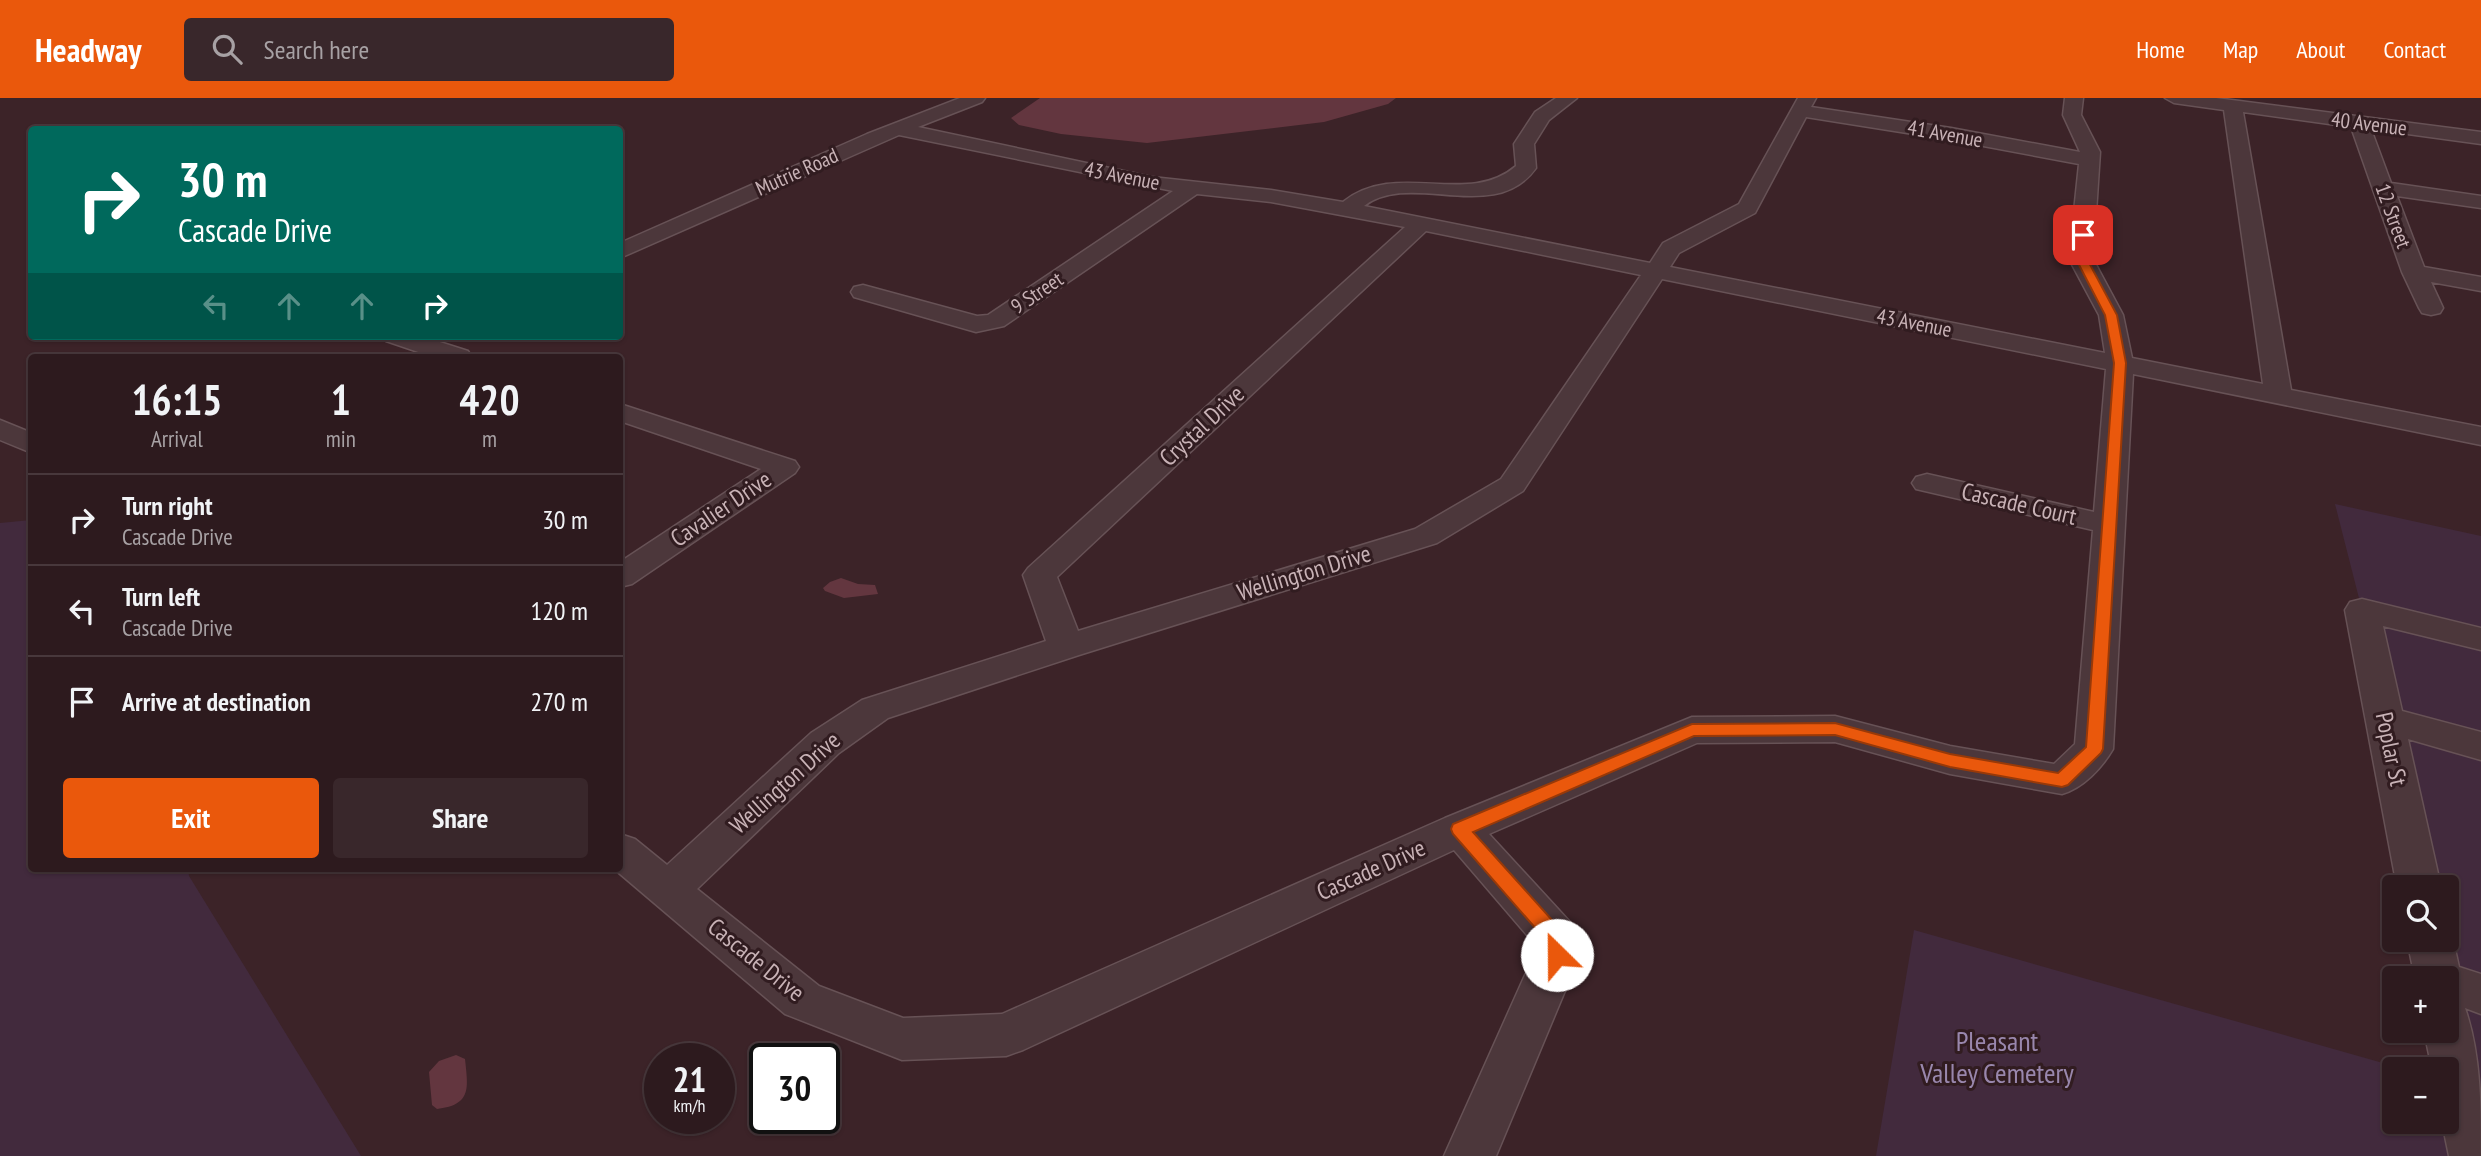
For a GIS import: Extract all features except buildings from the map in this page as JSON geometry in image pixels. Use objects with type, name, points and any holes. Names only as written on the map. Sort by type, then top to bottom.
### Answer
[{"type":"street","name":"Mutrie Road","points":[[623,250],[976,98]]},
{"type":"street","points":[[1346,209],[1371,191],[1398,187],[1469,190],[1517,180],[1526,168],[1524,144],[1530,134],[1542,116],[1568,98]]},
{"type":"street","name":"Cascade Drive","points":[[623,852],[802,1000],[902,1039],[1006,1035],[1460,829],[1692,730],[1835,729],[1950,760],[2062,780],[2094,749],[2120,363],[2111,315],[2081,259],[2091,152],[2072,115],[2074,98]]},
{"type":"street","name":"40 Avenue","points":[[2174,98],[2481,138]]},
{"type":"street","name":"41 Avenue","points":[[1803,105],[2090,160]]},
{"type":"street","name":"Wellington Drive","points":[[668,890],[825,743],[875,709],[1426,536],[1512,485],[1671,248],[1747,208],[1803,105]]},
{"type":"street","points":[[2233,106],[2278,395]]},
{"type":"street","name":"12 Street","points":[[2358,122],[2414,272],[2431,308]]},
{"type":"street","name":"43 Avenue","points":[[899,129],[1152,183],[1271,196],[1346,209],[2481,436]]},
{"type":"street","name":"9 Street","points":[[863,292],[976,324],[995,321],[1192,188]]},
{"type":"street","points":[[2383,188],[2481,202]]},
{"type":"street","name":"Crystal Drive","points":[[1066,647],[1041,575],[1420,225]]},
{"type":"street","points":[[2414,272],[2481,284]]},
{"type":"street","points":[[392,354],[413,340]]},
{"type":"street","points":[[420,340],[451,354]]},
{"type":"street","name":"Cavalier Drive","points":[[623,413],[784,467],[623,575]]},
{"type":"street","points":[[0,429],[28,442]]},
{"type":"street","name":"Cascade Court","points":[[1927,483],[2111,525]]},
{"type":"street","name":"Poplar St","points":[[2417,875],[2362,610],[2481,639]]},
{"type":"street","points":[[2385,720],[2481,746]]},
{"type":"street","points":[[1460,829],[1554,935],[1557,955],[1470,1156]]},
{"type":"street","points":[[2459,987],[2481,994]]},
{"type":"street","points":[[2451,1043],[2475,1156]]},
{"type":"green space","name":"Pleasant Valley Cemetery","points":[[2335,504],[2481,536],[2481,1156],[1876,1156],[1914,930],[2382,1063],[2382,1134],[2459,1134],[2459,1057],[2446,1057],[2446,1043],[2459,1043],[2459,966],[2433,966],[2431,952],[2459,952],[2459,875],[2416,875],[2362,610]]},
{"type":"green space","points":[[28,520],[28,872],[188,872],[361,1156],[0,1156],[0,523]]},
{"type":"shaded area","points":[[1040,98],[1396,98],[1388,104],[1324,122],[1147,143],[1061,134],[1019,125],[1011,118]]},
{"type":"shaded area","points":[[841,578],[858,584],[875,585],[878,594],[844,598],[825,591],[823,588],[830,582]]},
{"type":"shaded area","points":[[456,1055],[465,1059],[465,1093],[457,1104],[437,1109],[432,1105],[429,1072],[439,1061]]},
{"type":"route","points":[[1557,955],[1554,935],[1460,829],[1692,730],[1835,729],[1950,760],[2062,780],[2094,749],[2120,363],[2111,315],[2081,259],[2083,235]]}]
